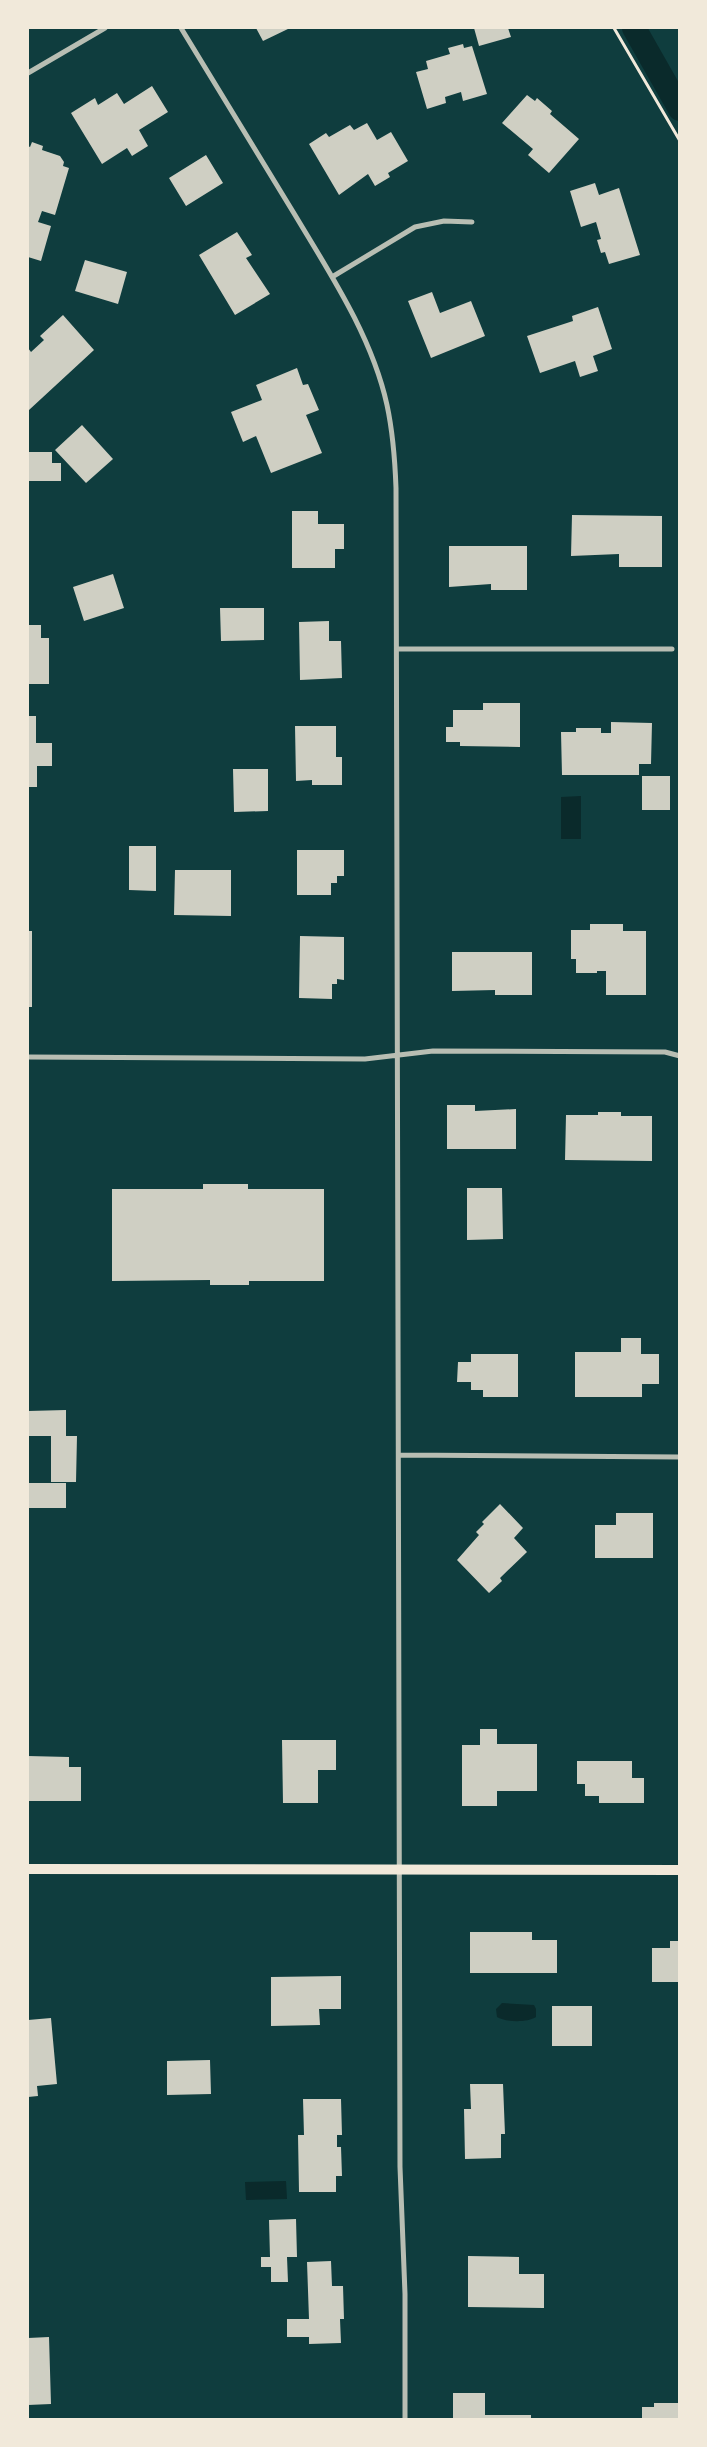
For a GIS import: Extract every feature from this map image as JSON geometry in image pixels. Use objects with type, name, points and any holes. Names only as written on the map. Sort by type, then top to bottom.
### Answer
[{"type":"main road","points":[[28,1869],[680,1870]]},
{"type":"street","points":[[28,74],[104,28]]},
{"type":"street","points":[[181,28],[332,277],[356,322],[374,363],[388,413],[394,446],[396,488],[398,1056],[400,2167],[405,2294],[405,2420]]},
{"type":"street","points":[[332,277],[415,227],[444,221],[472,222]]},
{"type":"street","points":[[396,648],[672,648]]},
{"type":"street","points":[[28,1057],[365,1060],[433,1051],[665,1052],[680,1056]]},
{"type":"street","points":[[399,1455],[680,1457]]},
{"type":"path","points":[[614,28],[680,141]]},
{"type":"water","points":[[581,796],[581,839],[561,839],[561,797]]},
{"type":"water","points":[[502,2003],[534,2005],[536,2017],[522,2021],[501,2019],[497,2017],[496,2009]]},
{"type":"water","points":[[286,2181],[287,2199],[246,2200],[245,2182]]},
{"type":"building","points":[[256,28],[290,28],[263,41]]},
{"type":"building","points":[[474,28],[508,28],[511,37],[479,46]]},
{"type":"building","points":[[463,44],[464,48],[472,46],[487,94],[463,101],[461,92],[445,97],[446,103],[427,109],[416,72],[428,69],[426,61],[450,54],[448,48]]},
{"type":"building","points":[[152,86],[168,112],[139,130],[148,146],[132,156],[127,148],[102,164],[71,113],[95,98],[98,105],[117,93],[124,104]]},
{"type":"building","points":[[527,95],[535,101],[537,98],[552,111],[550,114],[579,139],[549,173],[528,155],[533,149],[502,123]]},
{"type":"building","points":[[367,123],[377,140],[391,132],[408,161],[388,173],[390,177],[375,186],[368,174],[339,195],[309,144],[326,133],[329,137],[350,125],[354,130]]},
{"type":"building","points":[[32,142],[43,146],[42,150],[60,156],[64,162],[63,166],[69,168],[55,215],[42,211],[38,222],[51,226],[41,261],[28,257],[28,146],[30,147]]},
{"type":"building","points":[[206,155],[223,183],[186,206],[169,178]]},
{"type":"building","points":[[595,183],[599,195],[619,188],[640,255],[609,264],[605,252],[601,253],[597,240],[601,239],[596,222],[581,227],[570,191]]},
{"type":"building","points":[[237,232],[252,255],[246,258],[270,294],[235,315],[199,255]]},
{"type":"building","points":[[85,260],[127,272],[118,304],[75,291]]},
{"type":"building","points":[[432,292],[440,313],[471,301],[485,336],[431,358],[408,301]]},
{"type":"building","points":[[598,307],[612,349],[593,356],[598,371],[580,377],[575,361],[540,373],[527,336],[573,321],[572,316]]},
{"type":"building","points":[[63,315],[94,350],[29,410],[28,348],[31,352],[44,340],[40,336]]},
{"type":"building","points":[[297,368],[303,385],[308,384],[319,410],[306,415],[322,453],[271,473],[256,436],[243,442],[231,412],[262,400],[256,385]]},
{"type":"building","points":[[82,425],[113,459],[86,483],[55,450]]},
{"type":"building","points":[[28,452],[52,452],[52,463],[61,463],[61,481],[28,481]]},
{"type":"building","points":[[292,511],[318,511],[318,524],[344,524],[344,549],[335,549],[335,568],[292,568]]},
{"type":"building","points":[[572,515],[662,516],[662,567],[619,567],[619,554],[571,556]]},
{"type":"building","points":[[449,546],[527,546],[527,590],[491,590],[491,584],[449,587]]},
{"type":"building","points":[[113,574],[124,608],[84,621],[73,587]]},
{"type":"building","points":[[220,608],[264,608],[264,640],[221,641]]},
{"type":"building","points":[[329,621],[329,641],[341,641],[342,678],[300,680],[299,622]]},
{"type":"building","points":[[28,625],[41,625],[41,638],[49,638],[49,684],[28,684]]},
{"type":"building","points":[[483,703],[520,703],[520,747],[460,746],[460,742],[446,742],[446,727],[453,727],[453,710],[483,710]]},
{"type":"building","points":[[28,716],[36,716],[36,743],[52,743],[52,766],[37,766],[37,787],[28,787]]},
{"type":"building","points":[[611,722],[652,723],[651,764],[639,764],[639,775],[562,775],[561,732],[576,732],[576,728],[601,728],[601,733],[611,733]]},
{"type":"building","points":[[295,726],[336,726],[336,757],[342,757],[342,785],[312,785],[312,780],[296,781]]},
{"type":"building","points":[[233,769],[268,769],[268,811],[234,812]]},
{"type":"building","points":[[642,776],[670,776],[670,810],[642,810]]},
{"type":"building","points":[[129,846],[156,846],[156,891],[129,890]]},
{"type":"building","points":[[297,850],[344,850],[344,876],[337,876],[337,883],[331,883],[331,895],[297,895]]},
{"type":"building","points":[[175,870],[231,870],[231,916],[174,915]]},
{"type":"building","points":[[590,924],[623,924],[623,931],[646,931],[646,995],[606,995],[606,971],[576,973],[576,959],[571,959],[571,930],[590,930]]},
{"type":"building","points":[[28,931],[32,931],[32,1007],[28,1007]]},
{"type":"building","points":[[300,936],[344,937],[344,980],[337,979],[337,984],[332,984],[332,999],[299,998]]},
{"type":"building","points":[[452,952],[532,952],[532,995],[495,995],[495,990],[452,991]]},
{"type":"building","points":[[447,1105],[475,1105],[475,1111],[516,1109],[516,1149],[447,1149]]},
{"type":"building","points":[[598,1112],[621,1112],[621,1116],[652,1116],[652,1161],[565,1160],[566,1115],[598,1115]]},
{"type":"building","points":[[203,1184],[248,1184],[248,1189],[324,1189],[324,1281],[249,1281],[249,1285],[210,1285],[210,1280],[112,1281],[112,1189],[203,1189]]},
{"type":"building","points":[[467,1188],[502,1188],[503,1239],[467,1240]]},
{"type":"building","points":[[621,1338],[641,1338],[641,1354],[659,1354],[659,1384],[642,1384],[642,1397],[575,1397],[575,1352],[621,1352]]},
{"type":"building","points":[[471,1354],[518,1354],[518,1397],[483,1397],[483,1390],[471,1390],[471,1382],[457,1382],[458,1362],[471,1362]]},
{"type":"building","points":[[66,1410],[66,1436],[77,1436],[76,1482],[51,1482],[51,1436],[28,1436],[28,1411]]},
{"type":"building","points":[[28,1483],[66,1483],[66,1508],[28,1508]]},
{"type":"building","points":[[500,1504],[523,1528],[514,1538],[527,1552],[500,1578],[502,1581],[489,1593],[457,1560],[479,1535],[476,1532],[484,1524],[482,1522]]},
{"type":"building","points":[[616,1513],[653,1513],[653,1558],[595,1558],[595,1525],[616,1525]]},
{"type":"building","points":[[480,1729],[497,1729],[497,1744],[537,1744],[537,1791],[497,1791],[497,1806],[462,1806],[462,1745],[480,1745]]},
{"type":"building","points":[[282,1740],[336,1740],[336,1770],[318,1770],[318,1803],[283,1803]]},
{"type":"building","points":[[28,1756],[69,1757],[69,1767],[81,1767],[81,1801],[28,1801]]},
{"type":"building","points":[[577,1761],[632,1761],[632,1778],[644,1778],[644,1803],[599,1803],[599,1796],[585,1796],[585,1784],[577,1784]]},
{"type":"building","points":[[470,1932],[532,1932],[532,1940],[557,1940],[557,1973],[470,1973]]},
{"type":"building","points":[[670,1941],[680,1941],[680,1982],[652,1982],[652,1948],[670,1948]]},
{"type":"building","points":[[341,1976],[341,2009],[319,2009],[320,2025],[271,2026],[271,1977]]},
{"type":"building","points":[[552,2006],[592,2006],[592,2046],[552,2046]]},
{"type":"building","points":[[51,2018],[57,2084],[37,2086],[38,2096],[28,2097],[28,2020]]},
{"type":"building","points":[[210,2060],[211,2094],[167,2095],[167,2061]]},
{"type":"building","points":[[470,2084],[503,2084],[505,2134],[501,2134],[501,2158],[465,2159],[464,2109],[471,2109]]},
{"type":"building","points":[[303,2099],[341,2099],[342,2135],[337,2135],[337,2147],[341,2147],[342,2176],[336,2176],[336,2192],[299,2192],[298,2135],[304,2135]]},
{"type":"building","points":[[296,2219],[297,2257],[287,2257],[288,2282],[271,2282],[271,2267],[261,2267],[261,2257],[270,2257],[269,2220]]},
{"type":"building","points":[[468,2256],[519,2257],[519,2274],[544,2274],[544,2308],[468,2307]]},
{"type":"building","points":[[331,2261],[332,2286],[343,2286],[344,2319],[340,2319],[341,2343],[309,2344],[309,2337],[287,2337],[287,2319],[309,2319],[307,2262]]},
{"type":"building","points":[[49,2337],[51,2404],[28,2405],[28,2338]]},
{"type":"building","points":[[453,2393],[485,2393],[485,2415],[531,2415],[531,2420],[453,2420]]},
{"type":"building","points":[[654,2403],[680,2403],[680,2420],[642,2420],[642,2407],[654,2407]]},
{"type":"waterway","points":[[634,28],[680,109]]}]
